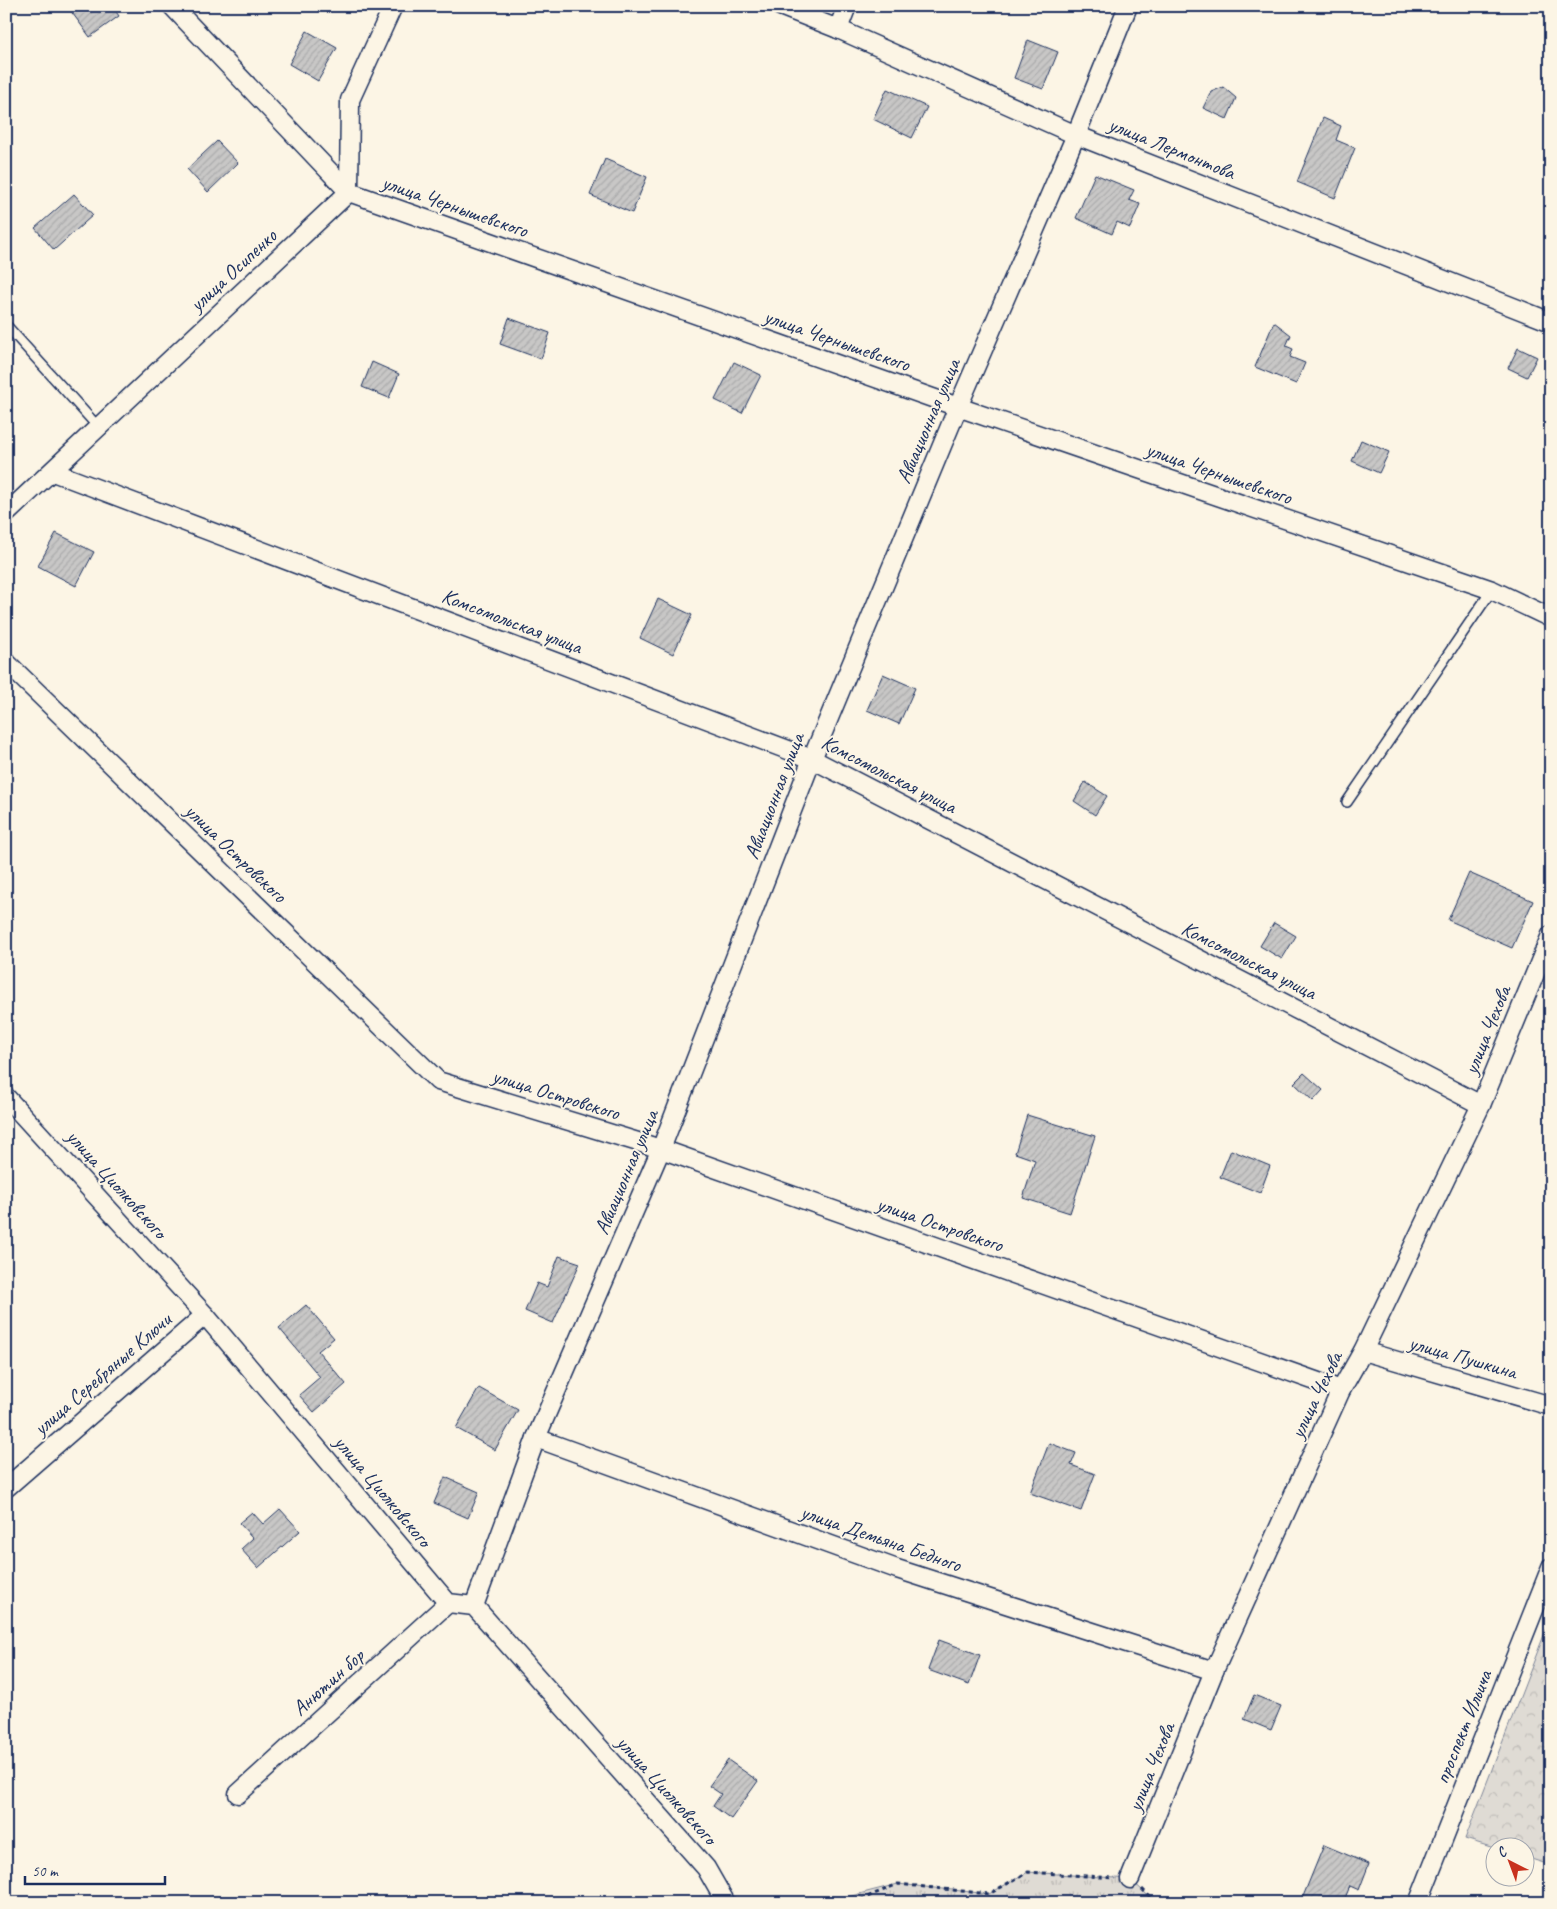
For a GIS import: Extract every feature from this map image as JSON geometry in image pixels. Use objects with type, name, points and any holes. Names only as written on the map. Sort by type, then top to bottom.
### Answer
[{"type":"street","name":"улица Чернышевского","points":[[172,6],[349,192],[958,407],[1492,590],[1551,618]]},
{"type":"street","points":[[349,192],[350,100],[393,6]]},
{"type":"street","name":"улица Лермонтова","points":[[780,6],[838,29],[1076,134],[1551,322]]},
{"type":"street","points":[[838,29],[847,6]]},
{"type":"street","name":"Авиационная улица","points":[[474,1606],[536,1438],[661,1149],[812,759],[958,407],[1076,134],[1128,6]]},
{"type":"street","name":"улица Осипенко","points":[[6,514],[53,472],[349,192]]},
{"type":"street","name":"Комсомольская улица","points":[[53,472],[812,759],[1481,1105]]},
{"type":"street","name":"улица Островского","points":[[6,662],[438,1081],[661,1149],[1341,1390]]},
{"type":"street","name":"улица Чехова","points":[[1130,1878],[1214,1672],[1341,1390],[1363,1351],[1481,1105],[1551,935]]},
{"type":"street","name":"улица Циолковского","points":[[6,1097],[205,1314],[448,1603]]},
{"type":"street","name":"улица Серебряные Ключи","points":[[6,1488],[205,1314]]},
{"type":"street","name":"улица Пушкина","points":[[1363,1351],[1551,1406]]},
{"type":"street","name":"улица Демьяна Бедного","points":[[536,1438],[897,1569],[1214,1672]]},
{"type":"street","name":"проспект Ильича","points":[[1418,1903],[1551,1567]]},
{"type":"street","points":[[448,1603],[474,1606]]},
{"type":"street","name":"Анютин бор","points":[[238,1794],[448,1603]]},
{"type":"street","name":"улица Циолковского","points":[[474,1606],[706,1868],[726,1903]]},
{"type":"lane","points":[[6,325],[99,428]]},
{"type":"lane","points":[[1347,802],[1492,590]]},
{"type":"path","points":[[853,1903],[898,1884],[989,1894],[1028,1872],[1130,1878],[1156,1903]]},
{"type":"green space","points":[[1551,1617],[1551,1855],[1547,1864],[1534,1860],[1534,1836],[1484,1836],[1484,1845],[1465,1839]]},
{"type":"green space","points":[[1028,1872],[1130,1879],[1156,1903],[824,1903],[898,1884],[989,1894]]},
{"type":"building","points":[[67,6],[112,6],[119,16],[90,37]]},
{"type":"building","points":[[307,31],[337,48],[318,81],[289,64]]},
{"type":"building","points":[[1028,40],[1058,52],[1043,89],[1014,78]]},
{"type":"building","points":[[1223,87],[1236,98],[1227,119],[1203,108],[1211,92]]},
{"type":"building","points":[[887,89],[927,107],[912,138],[873,119]]},
{"type":"building","points":[[1323,118],[1341,126],[1336,140],[1355,148],[1335,198],[1297,182]]},
{"type":"building","points":[[217,141],[238,163],[208,192],[187,169]]},
{"type":"building","points":[[605,159],[647,177],[632,213],[590,195]]},
{"type":"building","points":[[1095,174],[1134,190],[1129,200],[1140,204],[1130,228],[1117,222],[1112,234],[1076,218]]},
{"type":"building","points":[[74,194],[93,215],[54,250],[35,228]]},
{"type":"building","points":[[509,318],[550,333],[541,359],[500,344]]},
{"type":"building","points":[[1274,322],[1291,335],[1286,346],[1293,349],[1290,357],[1305,363],[1296,384],[1255,367]]},
{"type":"building","points":[[1518,348],[1537,357],[1527,377],[1508,368]]},
{"type":"building","points":[[372,362],[399,374],[389,398],[362,387]]},
{"type":"building","points":[[734,362],[761,375],[742,413],[715,400]]},
{"type":"building","points":[[1361,440],[1389,452],[1379,473],[1352,461]]},
{"type":"building","points":[[56,533],[94,552],[76,586],[38,566]]},
{"type":"building","points":[[658,599],[692,615],[673,654],[640,638]]},
{"type":"building","points":[[883,674],[915,688],[899,724],[867,710]]},
{"type":"building","points":[[1085,782],[1107,796],[1095,815],[1074,801]]},
{"type":"building","points":[[1469,873],[1533,901],[1512,948],[1448,920]]},
{"type":"building","points":[[1274,923],[1296,936],[1282,959],[1260,946]]},
{"type":"building","points":[[1304,1073],[1323,1090],[1313,1101],[1294,1083]]},
{"type":"building","points":[[1027,1115],[1095,1136],[1070,1213],[1023,1198],[1035,1160],[1015,1153]]},
{"type":"building","points":[[1231,1150],[1270,1166],[1260,1193],[1220,1177]]},
{"type":"building","points":[[559,1256],[580,1263],[553,1323],[525,1311],[537,1283],[547,1287]]},
{"type":"building","points":[[306,1305],[334,1338],[318,1351],[346,1384],[314,1412],[299,1395],[320,1377],[279,1328]]},
{"type":"building","points":[[479,1388],[518,1410],[495,1450],[456,1428]]},
{"type":"building","points":[[1049,1443],[1076,1453],[1071,1465],[1095,1474],[1081,1511],[1030,1493]]},
{"type":"building","points":[[445,1477],[479,1492],[468,1518],[434,1503]]},
{"type":"building","points":[[280,1509],[300,1531],[258,1568],[241,1549],[253,1538],[239,1523],[252,1512],[263,1524]]},
{"type":"building","points":[[939,1640],[980,1655],[969,1685],[928,1670]]},
{"type":"building","points":[[1254,1695],[1281,1706],[1271,1730],[1244,1719]]},
{"type":"building","points":[[728,1760],[758,1781],[731,1819],[713,1806],[721,1794],[709,1786]]},
{"type":"building","points":[[1324,1845],[1369,1864],[1359,1890],[1350,1886],[1343,1903],[1310,1903],[1302,1899]]}]
